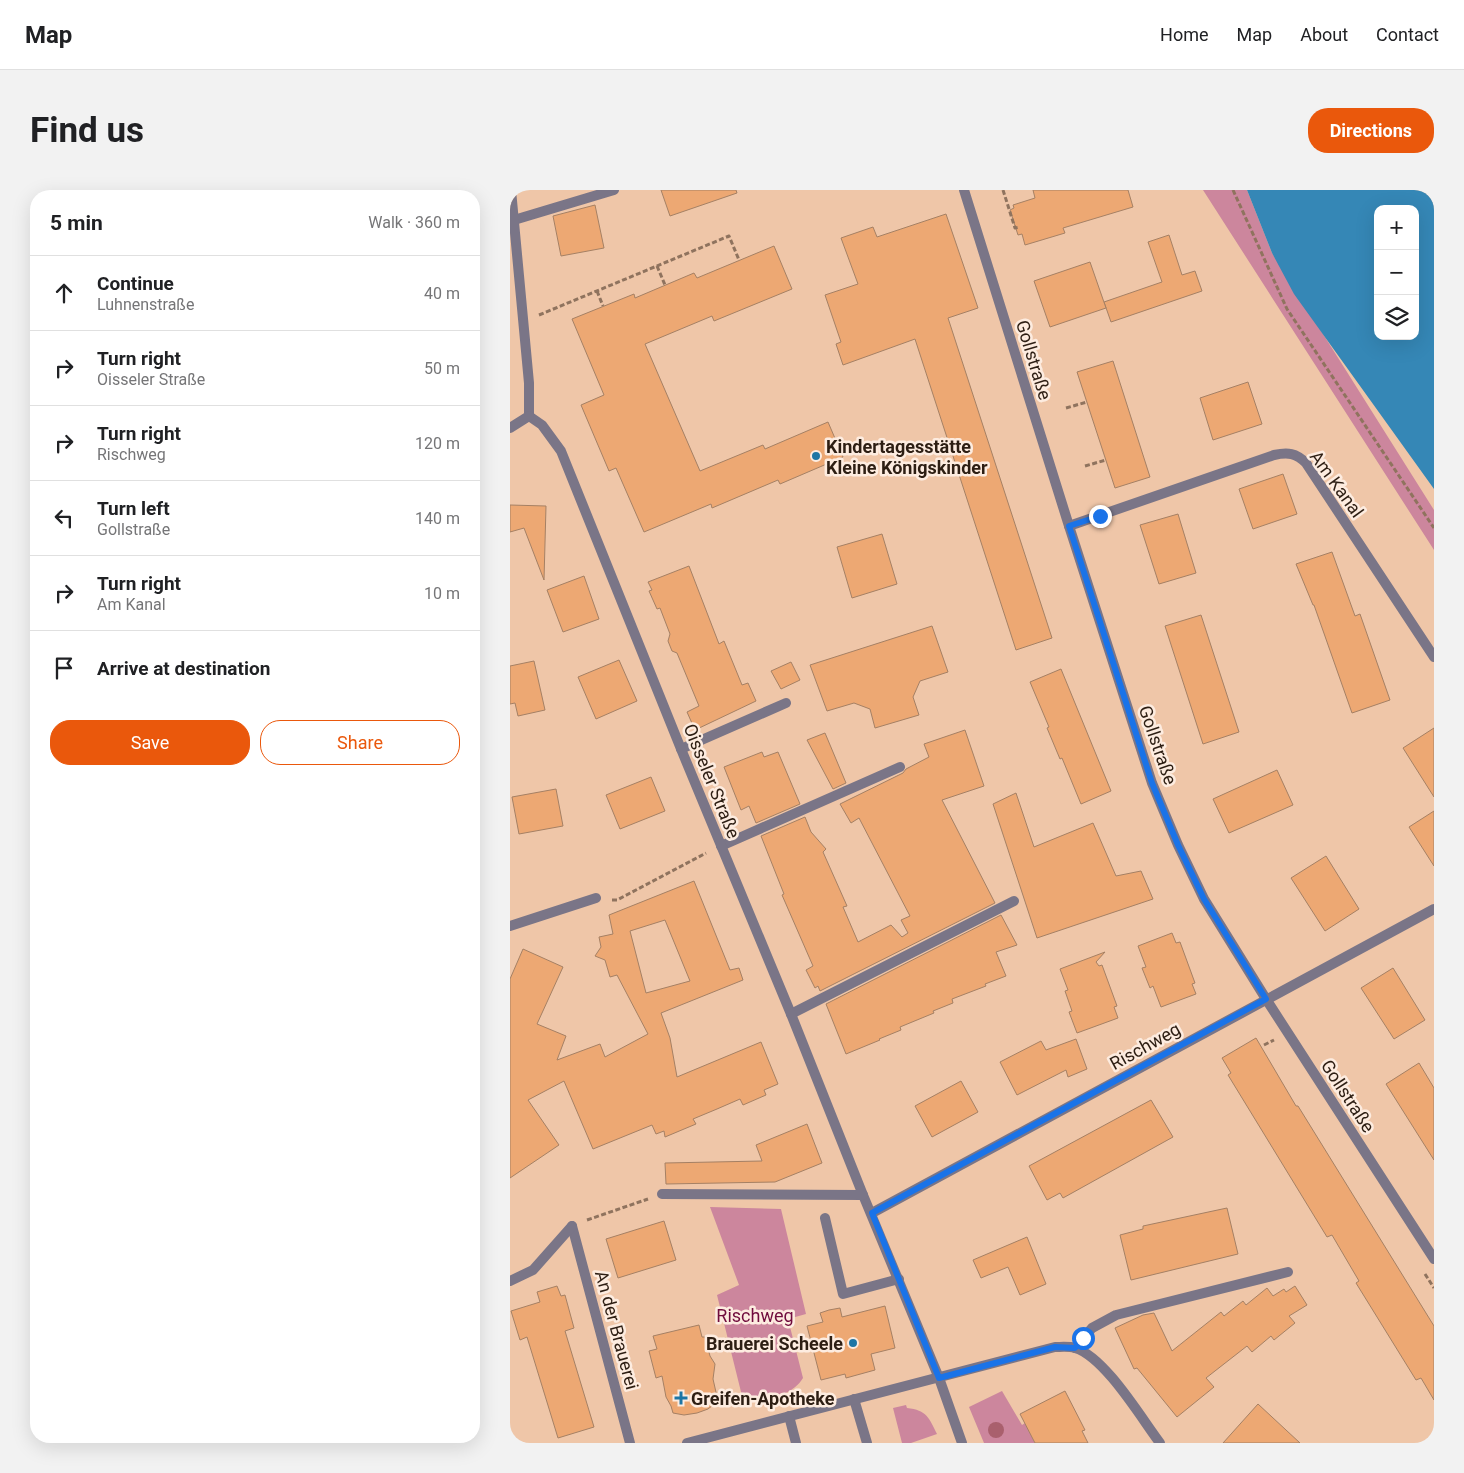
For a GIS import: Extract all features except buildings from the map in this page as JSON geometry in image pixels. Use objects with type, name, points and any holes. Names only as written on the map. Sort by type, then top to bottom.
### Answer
[{"type":"street","points":[[510,428],[529,416],[529,383],[511,190]]},
{"type":"street","points":[[514,220],[614,190]]},
{"type":"street","name":"Gollstraße","points":[[964,190],[1152,783],[1178,845],[1204,899],[1266,999],[1434,1259]]},
{"type":"street","name":"Oisseler Straße","points":[[529,416],[542,425],[561,450],[681,749],[939,1378],[962,1443]]},
{"type":"street","name":"Am Kanal","points":[[1069,526],[1274,455],[1293,453],[1306,463],[1434,658]]},
{"type":"street","points":[[681,749],[786,703]]},
{"type":"street","points":[[721,846],[900,767]]},
{"type":"street","points":[[510,926],[596,898]]},
{"type":"street","points":[[791,1014],[1014,901]]},
{"type":"street","name":"Rischweg","points":[[872,1213],[1434,909]]},
{"type":"street","points":[[662,1194],[863,1195]]},
{"type":"street","points":[[825,1218],[843,1294],[899,1279]]},
{"type":"street","points":[[510,1281],[533,1270],[572,1226]]},
{"type":"street","name":"An der Brauerei","points":[[572,1226],[630,1443]]},
{"type":"street","points":[[1075,1348],[1092,1328],[1116,1315],[1288,1272]]},
{"type":"street","points":[[687,1443],[1055,1347],[1075,1348],[1091,1357],[1108,1373],[1160,1443]]},
{"type":"street","points":[[854,1399],[867,1443]]},
{"type":"street","points":[[789,1416],[796,1443]]},
{"type":"path","points":[[1003,190],[1015,228],[1020,227]]},
{"type":"path","points":[[1233,190],[1287,309],[1434,528]]},
{"type":"path","points":[[536,316],[729,236],[739,260]]},
{"type":"path","points":[[657,266],[665,285]]},
{"type":"path","points":[[597,291],[603,306]]},
{"type":"path","points":[[1066,408],[1087,402]]},
{"type":"path","points":[[1085,466],[1106,460]]},
{"type":"path","points":[[596,898],[617,900],[721,846]]},
{"type":"path","points":[[572,1226],[662,1194]]},
{"type":"green space","points":[[1203,190],[1247,190],[1272,253],[1434,510],[1434,550]]},
{"type":"green space","name":"Rischweg","points":[[710,1207],[781,1209],[806,1314],[788,1319],[803,1378],[792,1390],[776,1397],[744,1404],[717,1295],[739,1285]]},
{"type":"green space","points":[[1002,1391],[1022,1425],[1025,1423],[1035,1443],[984,1443],[969,1407]]},
{"type":"green space","points":[[906,1405],[907,1408],[923,1413],[932,1423],[937,1434],[911,1443],[902,1443],[893,1408]]},
{"type":"water","points":[[1247,190],[1434,190],[1434,489],[1294,294],[1272,253]]},
{"type":"place","name":"Kindertagesstätte Kleine Königskinder","points":[[816,456]]},
{"type":"place","name":"Brauerei Scheele","points":[[853,1343]]},
{"type":"place","name":"Greifen-Apotheke","points":[[681,1398]]},
{"type":"route","points":[[1083,1338],[1075,1348],[1055,1347],[939,1378],[872,1213],[1266,999],[1204,899],[1178,845],[1152,783],[1069,526],[1100,516]]}]
